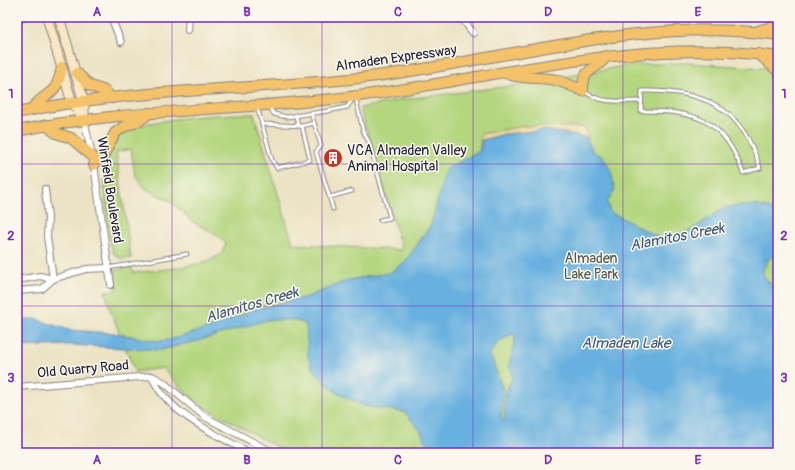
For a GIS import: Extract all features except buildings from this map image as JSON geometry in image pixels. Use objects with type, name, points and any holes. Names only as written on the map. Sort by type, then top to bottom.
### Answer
[{"type":"main road","points":[[754,33],[778,25]]},
{"type":"main road","name":"Almaden Expressway","points":[[17,114],[72,103],[112,98],[273,87],[378,76],[625,36],[712,31],[778,35]]},
{"type":"main road","points":[[17,131],[84,119],[256,106],[356,96],[606,56],[686,51],[759,54],[778,57]]},
{"type":"main road","points":[[759,54],[778,71]]},
{"type":"main road","points":[[505,73],[518,78],[540,78],[559,81],[583,91],[586,72],[602,64],[606,56]]},
{"type":"main road","points":[[31,110],[38,101],[55,89],[62,66]]},
{"type":"main road","points":[[77,73],[90,86],[103,90],[112,98]]},
{"type":"main road","points":[[46,125],[56,133],[71,138],[93,160],[103,156],[115,133],[125,126],[140,121],[149,113]]},
{"type":"street","points":[[47,17],[72,103]]},
{"type":"street","points":[[59,17],[77,73],[84,102],[84,119]]},
{"type":"street","points":[[111,17],[121,42]]},
{"type":"street","points":[[188,30],[189,17]]},
{"type":"street","points":[[290,17],[303,19],[354,17]]},
{"type":"street","points":[[461,17],[473,33]]},
{"type":"street","name":"Winfield Boulevard","points":[[72,103],[84,119],[93,160],[111,285]]},
{"type":"street","points":[[44,190],[48,218],[46,236],[53,279]]},
{"type":"street","points":[[17,292],[42,289],[53,279],[86,269],[108,268]]},
{"type":"street","points":[[17,280],[40,276],[53,279]]},
{"type":"street","points":[[152,376],[156,389],[182,412],[201,426],[247,452]]},
{"type":"street","points":[[152,376],[163,382],[205,417],[274,453]]},
{"type":"street","name":"Old Quarry Road","points":[[17,387],[152,376]]},
{"type":"lane","points":[[17,22],[32,17]]},
{"type":"lane","points":[[583,91],[596,98],[608,101],[641,100]]},
{"type":"lane","points":[[642,91],[666,91],[695,96],[714,104],[728,114],[745,132],[760,168],[743,173],[735,152],[726,140],[703,120],[688,114],[673,111],[641,111],[641,100],[642,91]]},
{"type":"lane","points":[[267,105],[274,114],[286,117],[347,107],[356,96]]},
{"type":"lane","points":[[356,96],[364,131],[369,142],[390,218],[380,220]]},
{"type":"lane","points":[[256,106],[272,160],[277,168],[310,160],[302,126]]},
{"type":"lane","points":[[312,113],[321,146],[316,152],[333,209]]},
{"type":"lane","points":[[296,115],[298,126]]},
{"type":"lane","points":[[262,124],[302,126],[314,123]]},
{"type":"lane","points":[[330,197],[352,192]]},
{"type":"lane","points":[[108,268],[187,254]]},
{"type":"green space","name":"Almaden Lake Park","points":[[688,63],[764,68],[771,70],[778,76],[778,453],[288,453],[206,408],[183,390],[163,368],[135,372],[110,309],[105,291],[117,290],[115,270],[132,267],[133,273],[193,265],[215,258],[222,253],[226,244],[217,235],[193,222],[170,201],[146,189],[135,175],[131,149],[116,152],[131,258],[121,259],[114,254],[110,243],[108,229],[105,169],[107,152],[110,144],[114,137],[123,131],[138,126],[180,118],[254,114],[293,244],[402,250],[360,108],[406,99],[543,82],[618,67]]},
{"type":"sand","points":[[524,126],[585,127],[591,159],[479,158],[481,134]]},
{"type":"water","name":"Almaden Lake","points":[[546,130],[586,137],[593,152],[603,157],[611,171],[615,190],[607,202],[610,212],[664,240],[693,229],[725,207],[755,205],[778,211],[778,251],[768,260],[763,273],[778,293],[778,453],[431,453],[420,430],[404,412],[363,406],[333,390],[312,368],[308,356],[306,324],[293,320],[267,320],[201,340],[161,350],[69,345],[17,347],[17,321],[36,319],[69,330],[114,333],[157,341],[169,340],[213,327],[255,309],[307,297],[348,280],[389,273],[405,262],[431,225],[446,169],[480,151],[482,140],[504,134]],"holes":[[[513,334],[516,335],[509,365],[513,376],[506,392],[504,421],[501,418],[504,393],[490,354],[498,342]]]},
{"type":"place","name":"VCA Almaden Valley Animal Hospital","points":[[333,158]]},
{"type":"water label","name":"Alamitos Creek","points":[[677,237]]},
{"type":"water label","name":"Alamitos Creek","points":[[252,305]]}]
